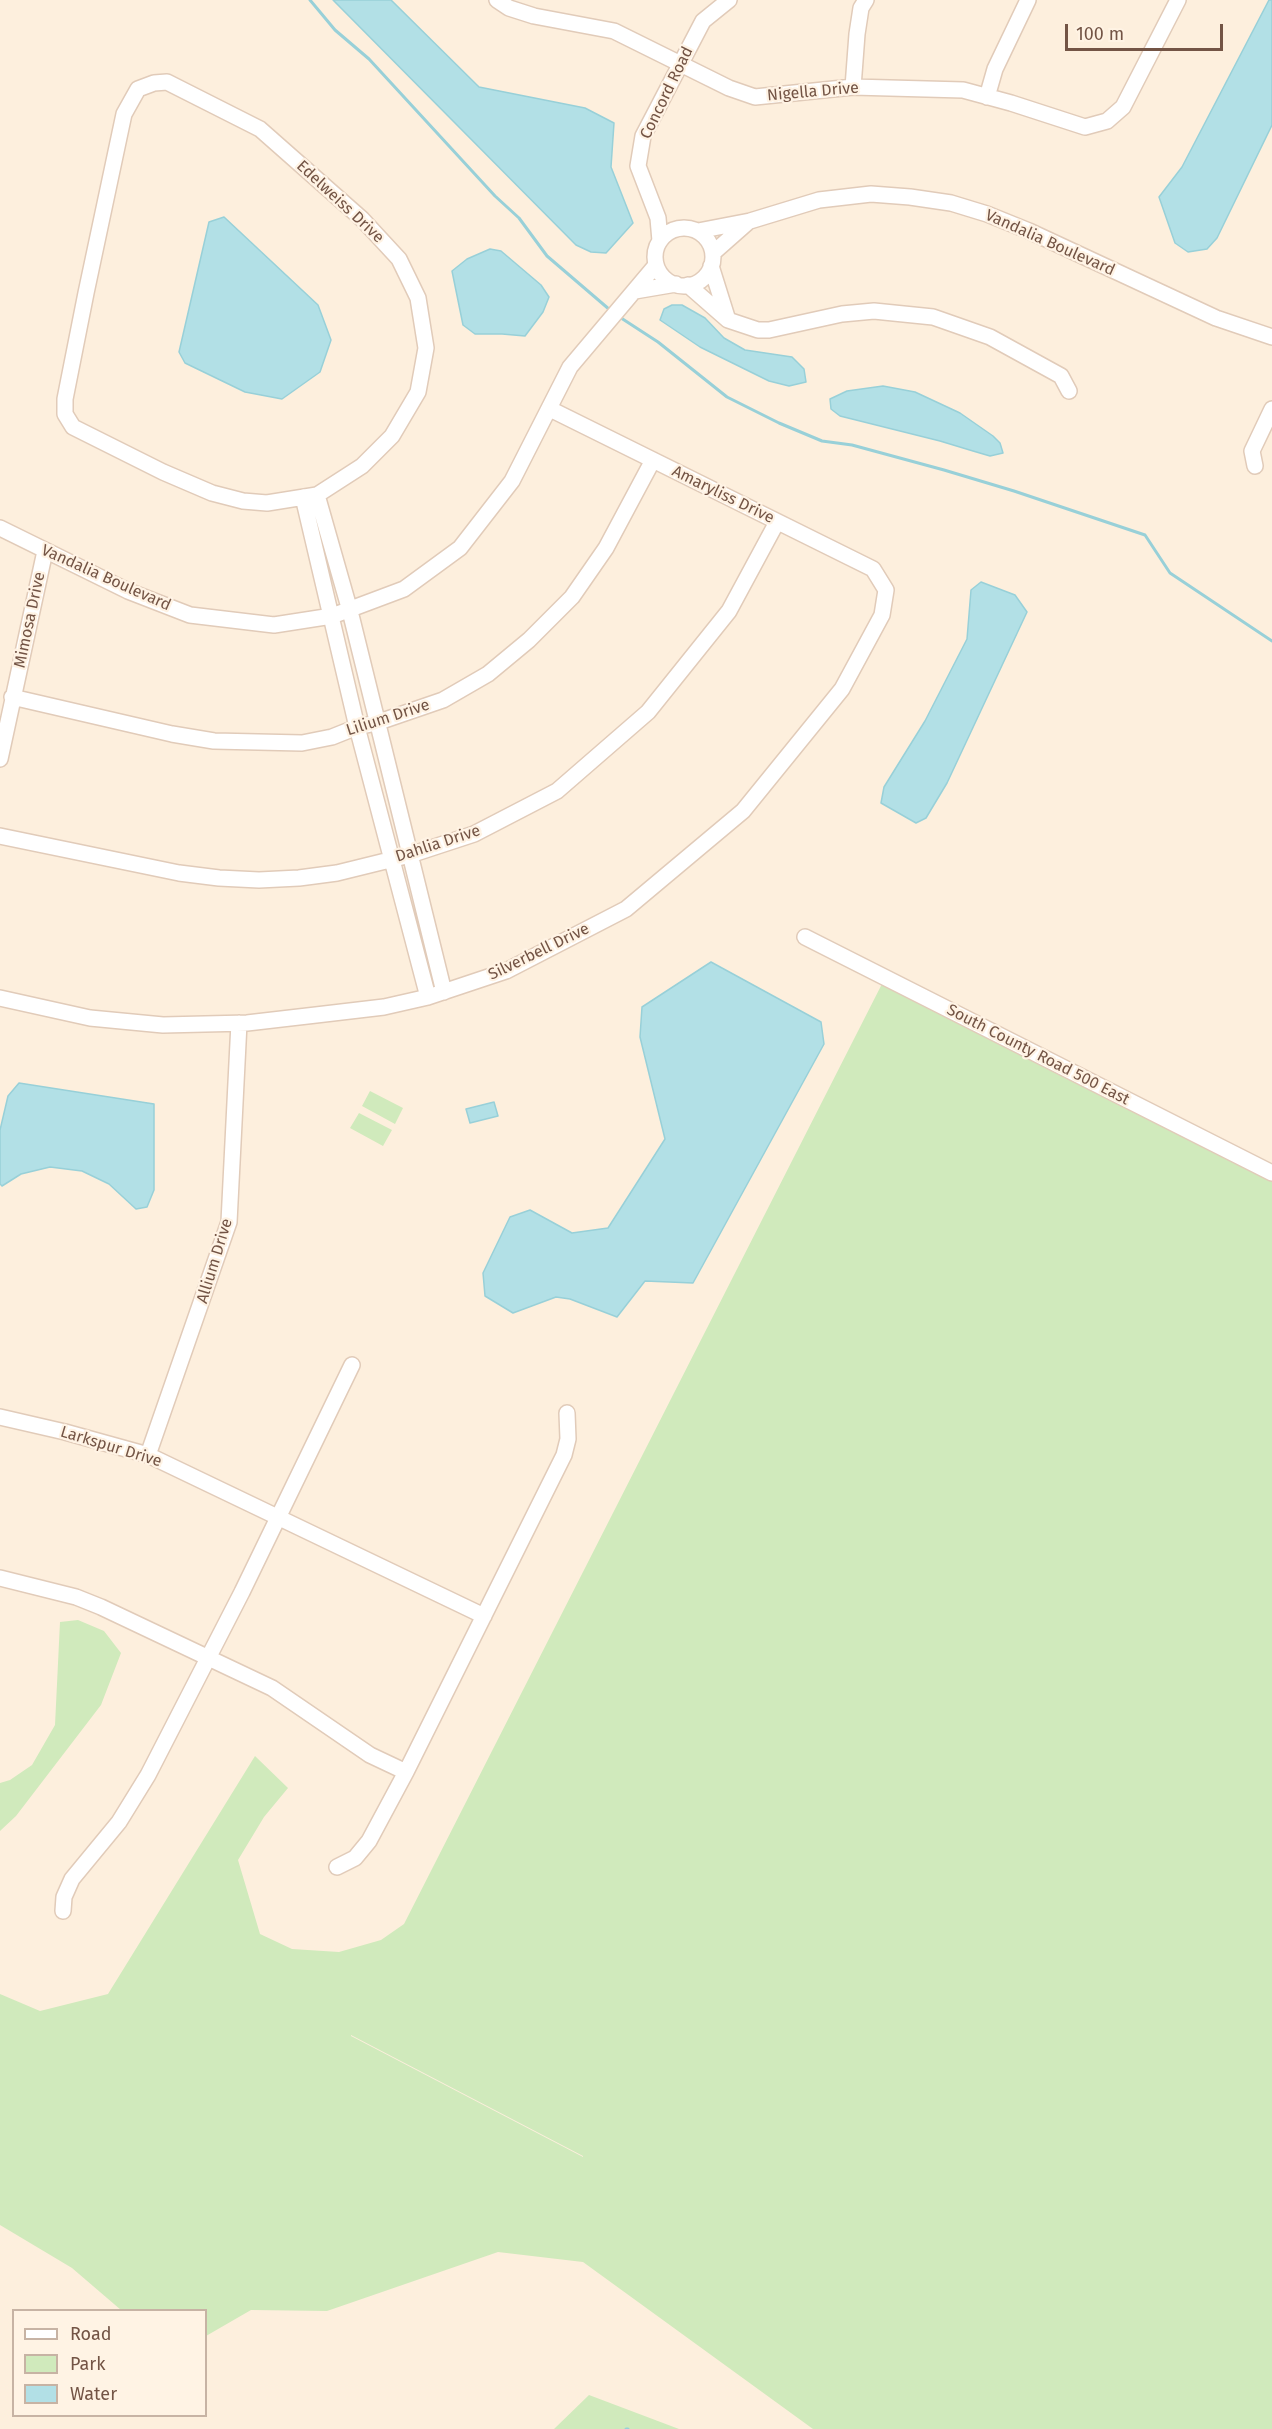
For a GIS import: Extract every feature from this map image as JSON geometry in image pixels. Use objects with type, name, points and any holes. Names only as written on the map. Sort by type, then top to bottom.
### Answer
[{"type":"street","name":"Nigella Drive","points":[[497,0],[510,8],[534,16],[614,31],[680,65],[755,98],[853,87],[963,90],[1085,128],[1107,121],[1124,107],[1178,0]]},
{"type":"street","name":"Concord Road","points":[[660,241],[658,218],[638,166],[643,136],[703,21],[729,0]]},
{"type":"street","points":[[853,87],[856,34],[861,8],[866,0]]},
{"type":"street","points":[[987,97],[995,69],[1028,0]]},
{"type":"street","name":"Edelweiss Drive","points":[[168,82],[260,129],[362,219],[399,259],[418,298],[426,348],[418,392],[392,436],[362,466],[310,496],[267,503],[243,501],[212,493],[163,472],[73,427],[65,414],[65,399],[124,114],[138,89],[154,83],[168,82]]},
{"type":"street","name":"Vandalia Boulevard","points":[[698,231],[750,221],[819,200],[871,194],[951,203],[987,214],[1029,231],[1216,318],[1272,337]]},
{"type":"street","name":"Concord Road","points":[[650,199],[679,228]]},
{"type":"street","name":"Vandalia Boulevard","points":[[712,259],[750,221]]},
{"type":"street","points":[[728,320],[705,237],[698,231],[679,228],[671,231],[660,241],[655,257],[656,265],[661,273],[682,285],[728,320],[758,330],[769,330],[842,314],[874,311],[933,317],[990,337],[1062,376],[1069,391]]},
{"type":"street","points":[[634,291],[682,285],[702,279],[712,259]]},
{"type":"street","name":"Vandalia Boulevard","points":[[0,528],[128,591],[190,615],[274,626],[350,611],[404,589],[460,548],[512,482],[570,367],[656,265]]},
{"type":"street","name":"Amaryliss Drive","points":[[550,409],[873,569],[886,590]]},
{"type":"street","points":[[1255,466],[1252,451],[1272,410]]},
{"type":"street","name":"Lilium Drive","points":[[12,697],[172,734],[214,741],[302,742],[332,737],[443,700],[488,674],[529,640],[572,597],[606,548],[653,460]]},
{"type":"street","points":[[310,496],[350,611],[444,992]]},
{"type":"street","points":[[310,496],[332,616],[357,727],[428,997]]},
{"type":"street","name":"Dahlia Drive","points":[[0,836],[178,873],[219,878],[299,878],[337,873],[410,855],[474,834],[557,791],[648,712],[729,611],[777,522]]},
{"type":"street","name":"Mimosa Drive","points":[[0,759],[45,551]]},
{"type":"street","name":"Silverbell Drive","points":[[0,998],[90,1018],[120,1022],[164,1025],[239,1023],[384,1007],[428,997],[506,970],[626,909],[743,811],[842,689],[882,615],[886,590]]},
{"type":"street","name":"South County Road 500 East","points":[[805,937],[1272,1173]]},
{"type":"street","name":"Allium Drive","points":[[148,1455],[229,1222],[239,1023]]},
{"type":"street","points":[[63,1911],[64,1897],[72,1879],[119,1822],[136,1797],[279,1516],[352,1365]]},
{"type":"street","points":[[337,1867],[355,1858],[369,1840],[406,1772],[564,1455],[568,1439],[567,1413]]},
{"type":"street","name":"Larkspur Drive","points":[[0,1417],[148,1455],[219,1487],[484,1616]]},
{"type":"street","points":[[0,1578],[76,1597],[272,1688],[370,1755],[406,1772]]},
{"type":"green space","points":[[886,976],[1272,1178],[1272,2429],[813,2429],[583,2262],[498,2252],[327,2311],[251,2310],[207,2335],[207,2309],[120,2309],[72,2268],[0,2225],[0,1994],[40,2011],[108,1994],[255,1756],[288,1788],[264,1817],[238,1860],[260,1934],[292,1949],[339,1952],[381,1940],[404,1924]],"holes":[[[351,2035],[583,2156],[351,2036]]]},
{"type":"green space","points":[[370,1091],[403,1108],[395,1124],[362,1106]]},
{"type":"green space","points":[[359,1113],[392,1130],[383,1146],[350,1128]]},
{"type":"green space","points":[[78,1620],[104,1631],[121,1653],[101,1705],[16,1816],[0,1831],[0,1783],[10,1780],[32,1765],[55,1725],[60,1622]]},
{"type":"green space","points":[[589,2395],[679,2429],[554,2429]]},
{"type":"water","points":[[333,0],[391,0],[479,87],[585,108],[614,123],[611,167],[633,223],[606,253],[591,252],[576,245]]},
{"type":"water","points":[[1269,0],[1272,0],[1272,125],[1217,238],[1207,249],[1188,252],[1175,243],[1159,197],[1182,167]]},
{"type":"water","points":[[224,217],[318,305],[331,340],[320,372],[282,399],[245,392],[185,363],[179,352],[209,222]]},
{"type":"water","points":[[490,249],[501,251],[541,285],[549,297],[543,312],[525,336],[475,334],[463,325],[452,271],[467,259]]},
{"type":"water","points":[[672,305],[682,305],[705,318],[724,338],[745,350],[792,357],[804,369],[806,382],[789,386],[769,381],[700,347],[660,320],[664,309]]},
{"type":"water","points":[[883,386],[915,392],[960,413],[993,436],[1000,443],[1003,453],[990,456],[840,416],[831,409],[830,399],[847,391]]},
{"type":"water","points":[[981,582],[1015,595],[1027,612],[947,783],[926,818],[916,823],[881,803],[884,787],[925,721],[967,639],[971,590]]},
{"type":"water","points":[[711,962],[821,1022],[824,1044],[693,1283],[645,1281],[617,1317],[570,1299],[556,1297],[513,1313],[485,1296],[483,1273],[510,1217],[530,1210],[572,1233],[608,1228],[665,1139],[640,1037],[642,1007]]},
{"type":"water","points":[[19,1083],[154,1104],[154,1190],[147,1207],[136,1209],[109,1184],[82,1171],[50,1167],[21,1174],[2,1186],[0,1184],[0,1130],[8,1096]]},
{"type":"water","points":[[494,1102],[498,1116],[470,1123],[466,1109]]},
{"type":"waterway","points":[[310,0],[335,30],[369,59],[495,196],[519,218],[547,256],[610,310]]},
{"type":"waterway","points":[[618,316],[658,342],[727,397],[822,441],[852,445],[944,470],[1145,535],[1170,573],[1272,641]]}]
